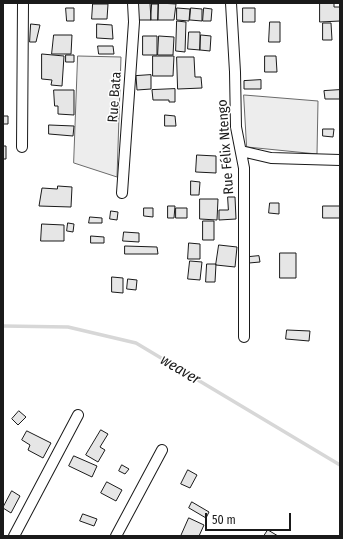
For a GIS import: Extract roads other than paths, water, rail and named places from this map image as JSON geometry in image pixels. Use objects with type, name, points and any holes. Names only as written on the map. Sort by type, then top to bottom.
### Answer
[{"type":"street","points":[[22,3],[22,147]]},
{"type":"street","name":"Rue Bata","points":[[122,193],[134,22],[133,3]]},
{"type":"street","name":"Rue Félix Ntengo","points":[[231,3],[235,72],[236,127],[244,168],[244,337]]},
{"type":"street","points":[[241,151],[271,158],[340,160]]},
{"type":"street","points":[[14,536],[78,415]]},
{"type":"street","points":[[116,536],[162,450]]},
{"type":"waterway","name":"weaver","points":[[3,326],[68,327],[136,343],[340,465]]}]
